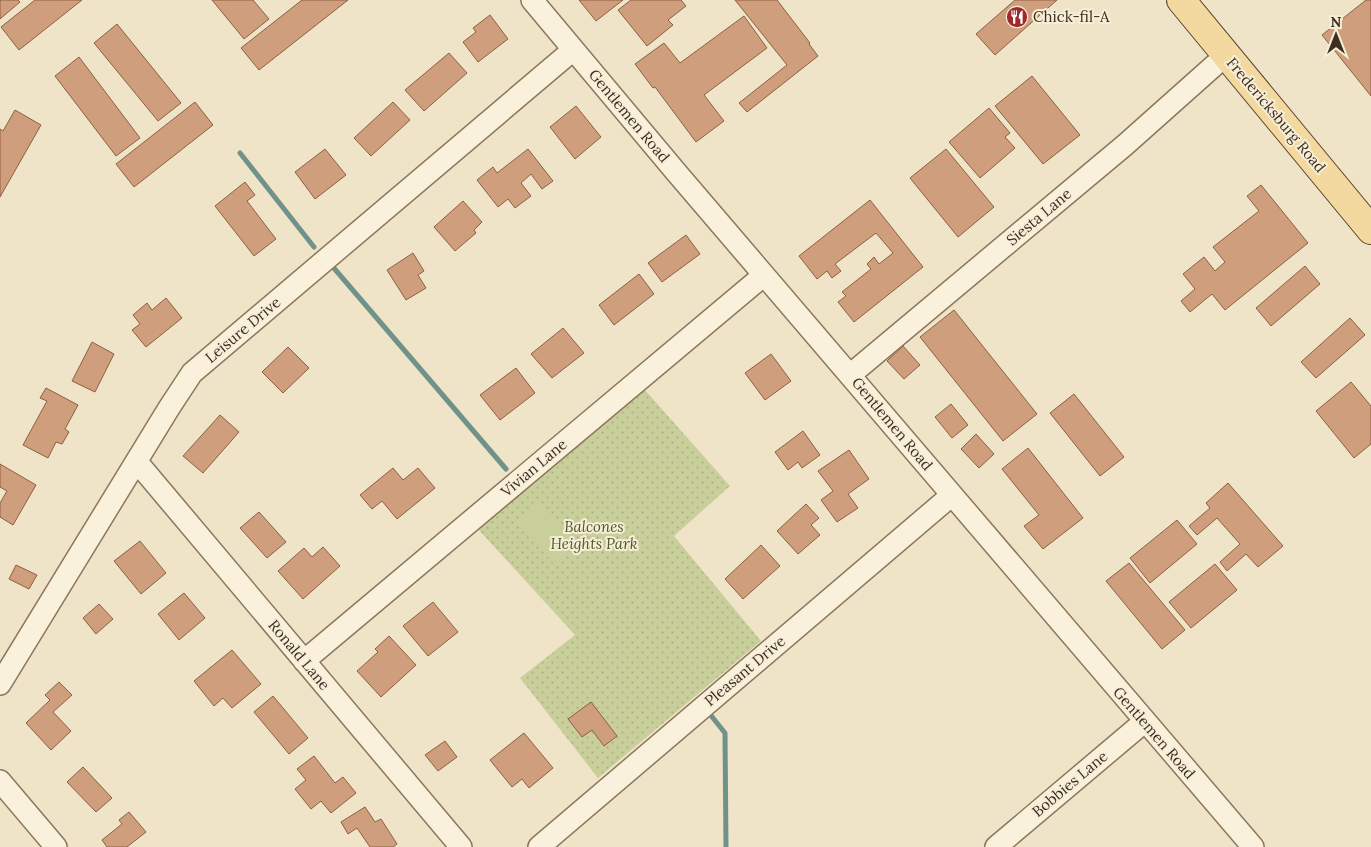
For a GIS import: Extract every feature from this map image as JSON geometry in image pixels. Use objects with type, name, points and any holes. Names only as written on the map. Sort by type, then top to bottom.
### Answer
[{"type":"main road","name":"Fredericksburg Road","points":[[1181,0],[1371,230]]},
{"type":"street","name":"Gentlemen Road","points":[[532,0],[1144,722],[1253,847]]},
{"type":"street","name":"Leisure Drive","points":[[0,684],[192,373],[573,50]]},
{"type":"street","name":"Siesta Lane","points":[[850,375],[1120,149],[1226,55]]},
{"type":"street","name":"Vivian Lane","points":[[304,661],[764,275]]},
{"type":"street","name":"Ronald Lane","points":[[137,462],[461,847]]},
{"type":"street","name":"Pleasant Drive","points":[[539,847],[952,495]]},
{"type":"street","name":"Bobbies Lane","points":[[996,847],[1144,722]]},
{"type":"street","points":[[0,781],[56,847]]},
{"type":"green space","name":"Balcones Heights Park","points":[[645,390],[730,486],[674,536],[761,641],[598,778],[520,678],[575,635],[477,528]]},
{"type":"green space","points":[[540,503],[576,544],[554,564],[518,523]]},
{"type":"building","points":[[0,0],[18,0],[20,2],[0,19]]},
{"type":"building","points":[[35,0],[82,0],[19,50],[1,27]]},
{"type":"building","points":[[212,0],[253,0],[269,19],[244,39]]},
{"type":"building","points":[[302,0],[348,0],[259,70],[241,48]]},
{"type":"building","points":[[579,0],[623,0],[596,21]]},
{"type":"building","points":[[631,0],[681,0],[686,6],[668,20],[673,25],[647,46],[618,10]]},
{"type":"building","points":[[735,0],[777,0],[818,56],[747,112],[739,103],[787,65]]},
{"type":"building","name":"Chick-fil-A","points":[[1015,0],[1057,0],[995,55],[976,34]]},
{"type":"building","points":[[1366,0],[1371,0],[1371,96],[1322,35]]},
{"type":"building","points":[[490,15],[508,39],[478,62],[463,42],[476,32],[473,28]]},
{"type":"building","points":[[744,16],[767,48],[704,95],[724,121],[696,142],[655,87],[653,88],[635,64],[664,43],[680,63]]},
{"type":"building","points":[[117,24],[181,103],[158,121],[94,43]]},
{"type":"building","points":[[449,53],[467,73],[424,111],[405,90]]},
{"type":"building","points":[[79,57],[140,138],[116,156],[55,76]]},
{"type":"building","points":[[1032,76],[1080,135],[1043,164],[995,106]]},
{"type":"building","points":[[195,102],[213,125],[134,187],[116,164]]},
{"type":"building","points":[[393,102],[410,120],[371,156],[354,138]]},
{"type":"building","points":[[576,106],[601,137],[575,159],[550,127]]},
{"type":"building","points":[[989,108],[1010,133],[1005,137],[1015,148],[980,178],[949,142]]},
{"type":"building","points":[[15,110],[41,125],[0,197],[0,129],[3,131]]},
{"type":"building","points":[[325,149],[346,175],[315,199],[295,172]]},
{"type":"building","points":[[528,149],[553,181],[542,189],[531,174],[521,183],[531,196],[515,208],[508,199],[498,207],[477,180],[493,167],[497,173]]},
{"type":"building","points":[[946,149],[994,207],[958,237],[910,178]]},
{"type":"building","points":[[245,182],[255,195],[247,201],[276,239],[254,256],[215,206]]},
{"type":"building","points":[[1261,185],[1308,243],[1225,310],[1212,294],[1190,312],[1181,301],[1195,289],[1183,274],[1204,257],[1215,271],[1225,262],[1213,247],[1259,211],[1247,196]]},
{"type":"building","points":[[870,200],[923,267],[854,322],[838,302],[846,296],[842,292],[871,269],[867,264],[874,257],[879,264],[893,253],[876,233],[835,264],[841,271],[832,278],[827,271],[817,279],[799,256]]},
{"type":"building","points":[[463,201],[482,222],[474,230],[476,233],[455,251],[434,227]]},
{"type":"building","points":[[686,235],[700,254],[662,282],[648,263]]},
{"type":"building","points":[[413,253],[424,271],[418,275],[426,288],[406,300],[387,270]]},
{"type":"building","points":[[1305,266],[1320,284],[1271,326],[1256,308]]},
{"type":"building","points":[[639,274],[654,294],[614,325],[599,305]]},
{"type":"building","points":[[166,298],[182,318],[146,347],[132,330],[140,324],[133,315],[147,303],[152,310]]},
{"type":"building","points":[[954,310],[1037,414],[1003,441],[920,337]]},
{"type":"building","points":[[1350,318],[1365,335],[1316,378],[1301,362]]},
{"type":"building","points":[[563,328],[584,353],[552,378],[531,354]]},
{"type":"building","points":[[92,342],[114,354],[95,392],[72,381]]},
{"type":"building","points":[[903,346],[920,365],[904,379],[887,361]]},
{"type":"building","points":[[288,347],[309,368],[283,393],[262,372]]},
{"type":"building","points":[[771,354],[791,381],[765,400],[745,373]]},
{"type":"building","points":[[516,368],[535,393],[500,420],[480,395]]},
{"type":"building","points":[[1351,382],[1371,406],[1371,444],[1354,458],[1316,411]]},
{"type":"building","points":[[46,388],[78,405],[65,429],[69,432],[62,444],[56,442],[48,458],[23,445],[47,401],[40,398]]},
{"type":"building","points":[[1074,394],[1124,457],[1100,476],[1050,413]]},
{"type":"building","points":[[951,404],[968,425],[952,438],[935,417]]},
{"type":"building","points":[[220,415],[239,432],[203,473],[183,456]]},
{"type":"building","points":[[803,431],[820,455],[802,468],[798,462],[788,470],[775,452]]},
{"type":"building","points":[[976,434],[994,454],[979,468],[961,449]]},
{"type":"building","points":[[1028,448],[1083,518],[1043,549],[1024,526],[1039,515],[1002,469]]},
{"type":"building","points":[[849,450],[869,479],[848,494],[858,508],[837,522],[821,500],[833,491],[818,471]]},
{"type":"building","points":[[0,464],[36,485],[13,525],[0,517],[0,503],[7,491],[0,487]]},
{"type":"building","points":[[393,468],[403,480],[418,468],[435,488],[397,519],[382,501],[372,509],[360,495]]},
{"type":"building","points":[[1228,483],[1283,546],[1258,567],[1246,554],[1227,571],[1220,562],[1240,544],[1217,518],[1197,535],[1189,526],[1210,508],[1206,503]]},
{"type":"building","points":[[806,504],[819,518],[811,525],[820,535],[798,554],[777,531]]},
{"type":"building","points":[[259,512],[286,542],[267,558],[240,528]]},
{"type":"building","points":[[1177,520],[1197,544],[1150,583],[1130,558]]},
{"type":"building","points":[[140,541],[166,573],[141,594],[114,561]]},
{"type":"building","points":[[761,545],[780,566],[743,599],[725,579]]},
{"type":"building","points":[[323,547],[340,566],[303,599],[278,571],[304,548],[312,557]]},
{"type":"building","points":[[1129,563],[1185,630],[1162,649],[1106,581]]},
{"type":"building","points":[[1215,564],[1237,590],[1191,628],[1169,602]]},
{"type":"building","points":[[16,565],[37,575],[29,589],[9,579]]},
{"type":"building","points":[[184,593],[205,618],[179,640],[158,614]]},
{"type":"building","points":[[433,602],[458,632],[428,656],[403,626]]},
{"type":"building","points":[[99,604],[113,619],[96,634],[83,618]]},
{"type":"building","points":[[389,636],[416,665],[381,697],[357,671],[378,652],[375,649]]},
{"type":"building","points":[[232,650],[261,684],[232,708],[223,698],[214,706],[194,681]]},
{"type":"building","points":[[59,682],[72,695],[53,712],[71,731],[51,750],[26,723],[50,700],[45,695]]},
{"type":"building","points":[[273,696],[308,738],[289,754],[254,712]]},
{"type":"building","points":[[591,702],[617,736],[604,746],[592,730],[582,737],[568,719]]},
{"type":"building","points":[[524,733],[553,768],[529,788],[522,779],[512,787],[490,760]]},
{"type":"building","points":[[445,741],[457,757],[438,771],[425,755]]},
{"type":"building","points":[[314,756],[335,783],[343,777],[356,793],[331,813],[321,801],[311,809],[295,789],[306,780],[297,769]]},
{"type":"building","points":[[83,767],[112,798],[96,812],[67,782]]},
{"type":"building","points":[[365,807],[375,822],[381,819],[397,844],[393,847],[370,847],[357,828],[348,834],[341,822]]},
{"type":"building","points":[[129,812],[146,832],[127,847],[107,847],[102,840],[122,824],[119,820]]},
{"type":"waterway","points":[[240,153],[314,247]]},
{"type":"waterway","points":[[333,267],[506,469]]},
{"type":"waterway","points":[[709,713],[725,733],[726,847]]},
{"type":"place","name":"Chick-fil-A","points":[[1017,17]]}]
